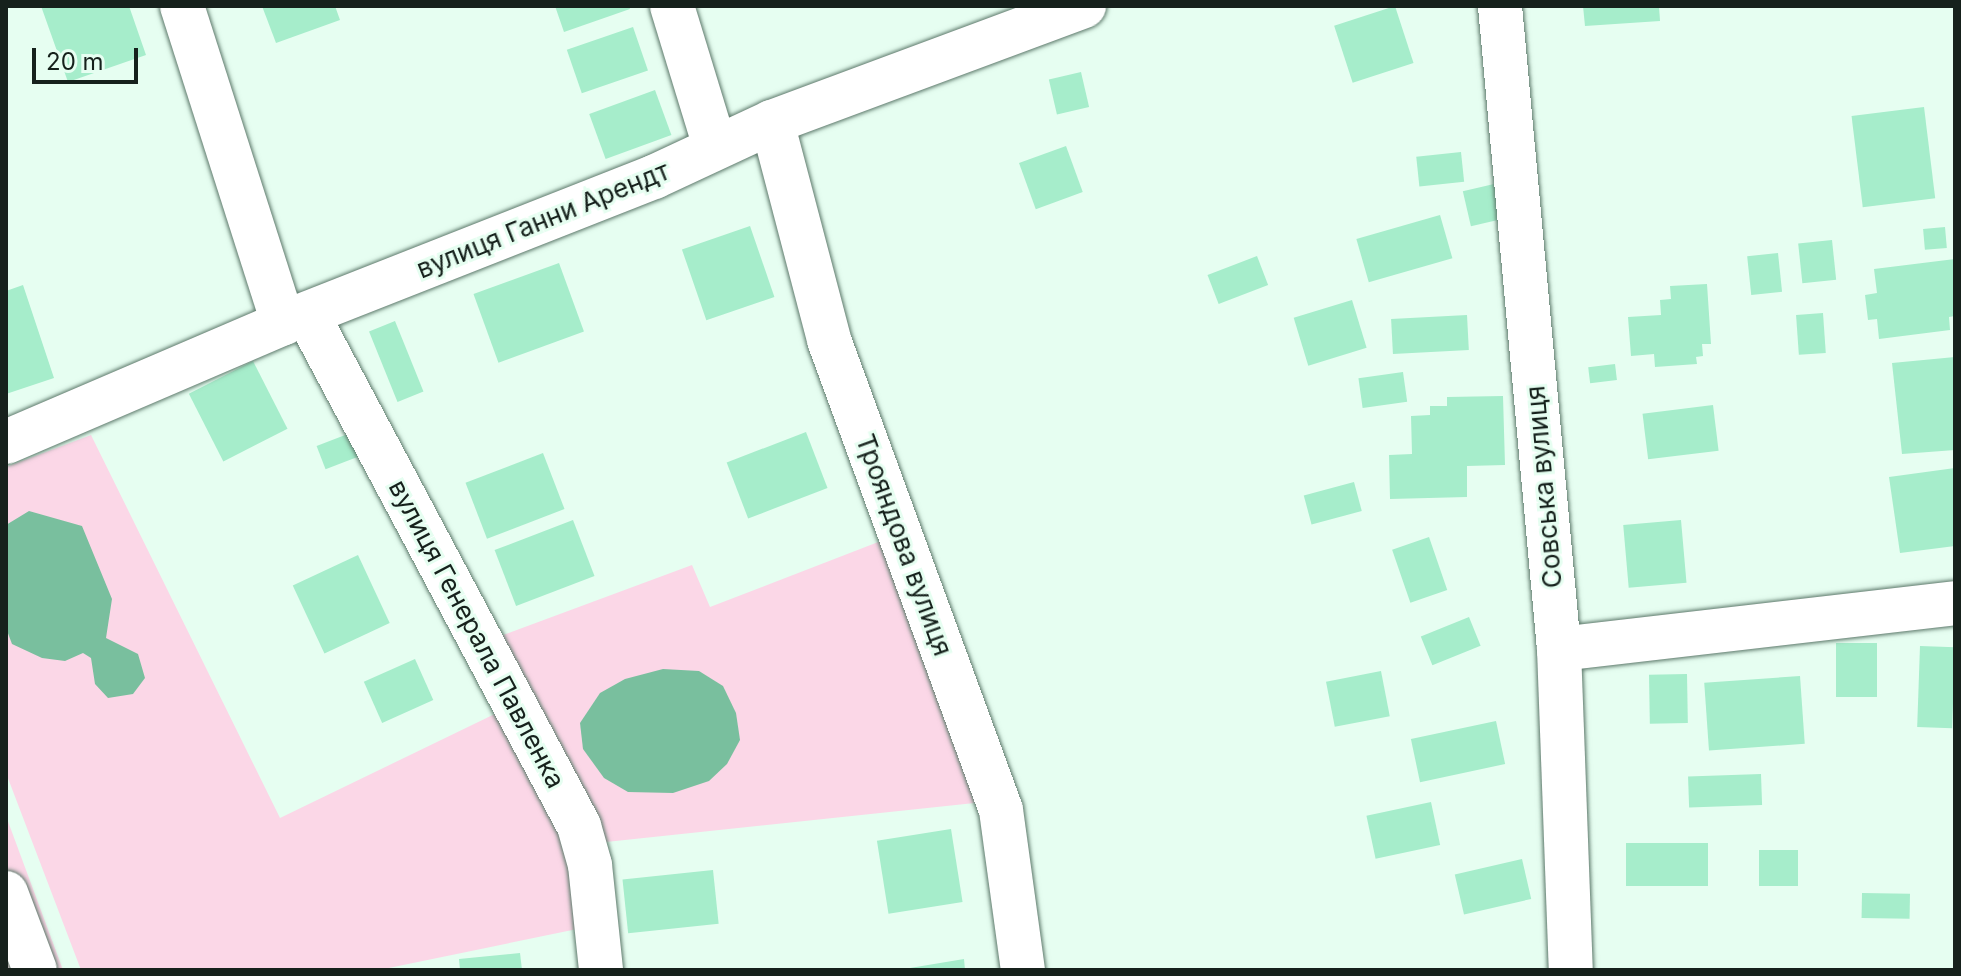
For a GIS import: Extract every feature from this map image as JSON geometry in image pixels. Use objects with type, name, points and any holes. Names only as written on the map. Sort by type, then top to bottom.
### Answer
[{"type":"street","name":"вулиця Генерала Павленка","points":[[182,6],[295,318],[579,826],[590,865],[601,970]]},
{"type":"street","points":[[672,6],[715,147]]},
{"type":"street","name":"вулиця Ганни Арендт","points":[[6,442],[295,318],[654,177],[772,122],[1084,6]]},
{"type":"street","name":"Совська вулиця","points":[[1500,6],[1559,649],[1571,970]]},
{"type":"street","name":"Трояндова вулиця","points":[[772,122],[829,340],[1001,810],[1023,970]]},
{"type":"street","points":[[1559,649],[1955,603]]},
{"type":"street","points":[[6,893],[35,970]]},
{"type":"shaded area","points":[[91,435],[280,818],[503,710],[565,825],[582,928],[379,970],[81,970],[6,773],[6,467]]},
{"type":"shaded area","points":[[29,511],[82,526],[112,599],[106,638],[138,654],[145,678],[133,694],[108,698],[95,684],[91,658],[83,653],[65,661],[42,658],[12,644],[6,628],[6,525]]},
{"type":"shaded area","points":[[886,539],[984,802],[606,842],[495,638],[692,565],[710,607]]},
{"type":"shaded area","points":[[663,669],[699,671],[723,686],[736,713],[740,740],[727,764],[709,781],[673,793],[628,792],[604,778],[583,749],[580,723],[600,693],[625,679]]},
{"type":"shaded area","points":[[6,816],[63,970],[6,970]]},
{"type":"building","points":[[41,6],[129,6],[146,55],[68,82]]},
{"type":"building","points":[[262,6],[335,6],[340,20],[276,43]]},
{"type":"building","points":[[555,6],[629,6],[630,9],[564,32]]},
{"type":"building","points":[[1395,6],[1414,63],[1353,83],[1334,26]]},
{"type":"building","points":[[1583,6],[1659,6],[1660,21],[1585,26]]},
{"type":"building","points":[[633,27],[648,70],[582,93],[567,50]]},
{"type":"building","points":[[1081,72],[1089,107],[1057,115],[1049,79]]},
{"type":"building","points":[[655,90],[671,135],[606,159],[589,114]]},
{"type":"building","points":[[1924,107],[1935,198],[1863,207],[1852,116]]},
{"type":"building","points":[[1066,146],[1083,192],[1036,209],[1019,163]]},
{"type":"building","points":[[1461,152],[1464,182],[1419,187],[1416,157]]},
{"type":"building","points":[[1494,184],[1502,219],[1471,226],[1463,191]]},
{"type":"building","points":[[1440,215],[1452,258],[1369,282],[1356,239]]},
{"type":"building","points":[[750,226],[774,297],[706,320],[682,249]]},
{"type":"building","points":[[1945,227],[1947,248],[1925,250],[1923,229]]},
{"type":"building","points":[[1832,240],[1836,280],[1802,283],[1798,244]]},
{"type":"building","points":[[1778,253],[1782,292],[1751,295],[1747,256]]},
{"type":"building","points":[[1257,256],[1268,285],[1219,304],[1208,275]]},
{"type":"building","points":[[1955,259],[1955,316],[1949,317],[1950,330],[1879,339],[1877,319],[1868,320],[1865,295],[1877,293],[1874,269]]},
{"type":"building","points":[[559,263],[584,332],[498,363],[473,294]]},
{"type":"building","points":[[1707,284],[1711,344],[1702,344],[1703,356],[1696,357],[1697,364],[1655,367],[1654,354],[1631,356],[1628,317],[1661,315],[1660,300],[1671,299],[1670,286]]},
{"type":"building","points":[[23,285],[54,378],[6,394],[6,291]]},
{"type":"building","points":[[1352,300],[1367,348],[1308,366],[1294,318]]},
{"type":"building","points":[[1823,313],[1826,353],[1799,355],[1796,315]]},
{"type":"building","points":[[1467,315],[1469,350],[1393,354],[1391,319]]},
{"type":"building","points":[[395,321],[423,391],[398,402],[369,331]]},
{"type":"building","points":[[1955,357],[1955,450],[1902,454],[1892,363]]},
{"type":"building","points":[[253,361],[288,429],[223,461],[189,394]]},
{"type":"building","points":[[1615,364],[1617,380],[1590,383],[1588,367]]},
{"type":"building","points":[[1403,372],[1407,402],[1363,408],[1358,378]]},
{"type":"building","points":[[1503,396],[1505,465],[1467,466],[1467,497],[1390,499],[1389,455],[1412,454],[1411,416],[1430,415],[1430,406],[1447,406],[1447,397]]},
{"type":"building","points":[[1713,405],[1719,451],[1648,459],[1643,414]]},
{"type":"building","points":[[353,432],[362,455],[326,469],[317,446]]},
{"type":"building","points":[[806,432],[828,488],[748,518],[727,462]]},
{"type":"building","points":[[543,453],[565,509],[487,539],[466,483]]},
{"type":"building","points":[[1955,468],[1955,546],[1900,553],[1889,477]]},
{"type":"building","points":[[1354,482],[1362,511],[1312,524],[1304,495]]},
{"type":"building","points":[[573,520],[595,576],[516,606],[495,550]]},
{"type":"building","points":[[1681,520],[1686,583],[1629,588],[1623,525]]},
{"type":"building","points":[[1429,537],[1447,590],[1410,603],[1392,550]]},
{"type":"building","points":[[358,555],[390,623],[324,653],[293,585]]},
{"type":"building","points":[[1469,617],[1481,646],[1432,665],[1421,636]]},
{"type":"building","points":[[1836,643],[1877,643],[1877,697],[1836,697]]},
{"type":"building","points":[[1920,646],[1955,647],[1952,728],[1917,727]]},
{"type":"building","points":[[415,659],[433,700],[382,723],[364,682]]},
{"type":"building","points":[[1381,671],[1390,716],[1335,727],[1326,682]]},
{"type":"building","points":[[1687,674],[1688,723],[1650,724],[1649,675]]},
{"type":"building","points":[[1800,676],[1805,744],[1709,751],[1704,683]]},
{"type":"building","points":[[1496,721],[1505,764],[1420,782],[1411,739]]},
{"type":"building","points":[[1761,774],[1762,805],[1689,808],[1688,777]]},
{"type":"building","points":[[1431,802],[1440,845],[1376,859],[1366,816]]},
{"type":"building","points":[[951,829],[963,902],[888,914],[877,841]]},
{"type":"building","points":[[1626,843],[1708,843],[1708,886],[1626,886]]},
{"type":"building","points":[[1759,850],[1798,850],[1798,886],[1759,886]]},
{"type":"building","points":[[1522,859],[1531,899],[1464,914],[1455,875]]},
{"type":"building","points":[[713,870],[719,924],[628,933],[622,880]]},
{"type":"building","points":[[1862,893],[1910,894],[1910,919],[1862,918]]},
{"type":"building","points":[[520,953],[522,970],[460,970],[459,959]]},
{"type":"building","points":[[964,959],[965,970],[910,970],[910,968]]}]
